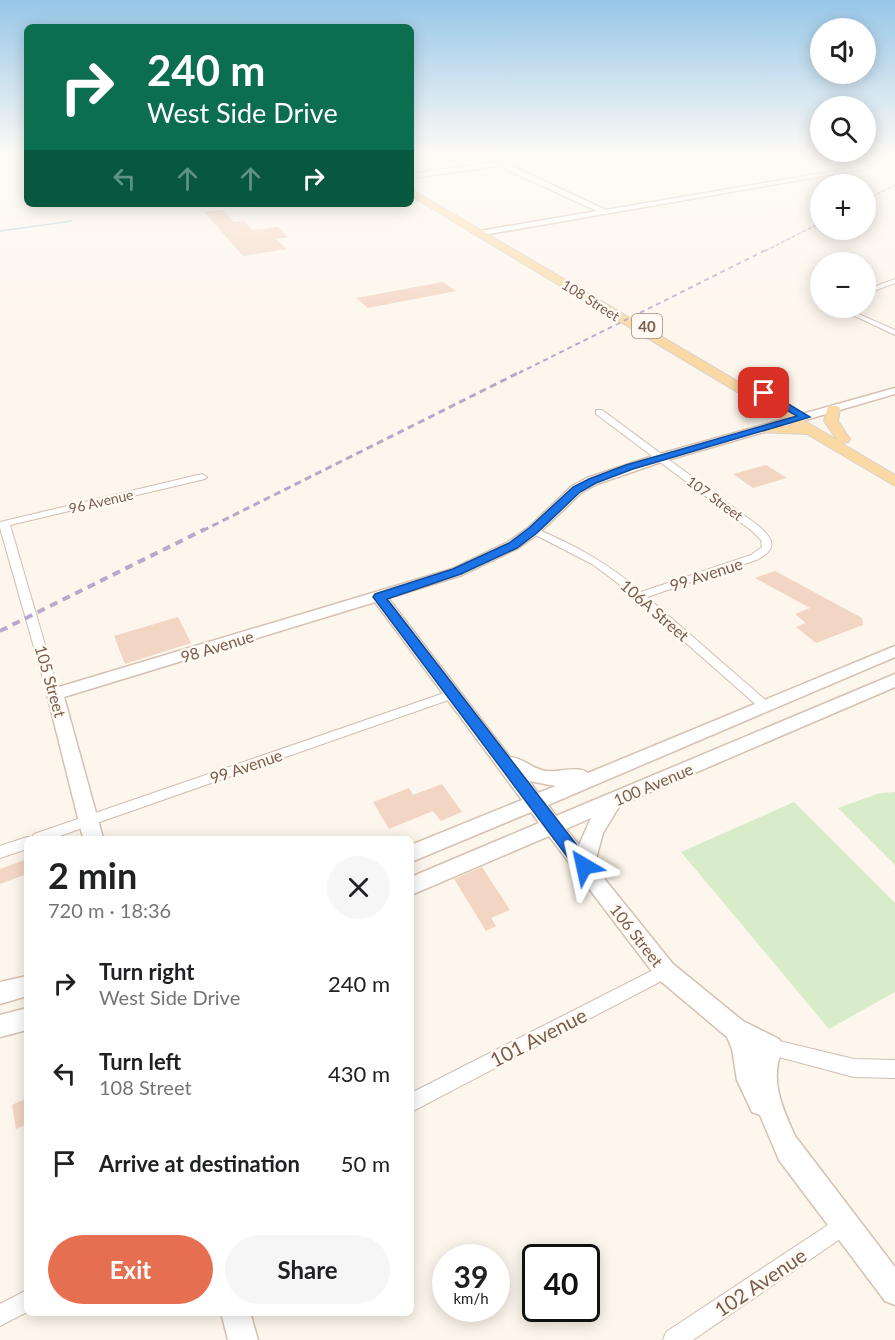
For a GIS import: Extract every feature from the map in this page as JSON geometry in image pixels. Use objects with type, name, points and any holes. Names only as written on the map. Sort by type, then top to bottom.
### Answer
[{"type":"main road","name":"108 Street","points":[[459,218],[633,318],[798,419],[820,437],[895,482]]},
{"type":"main road","name":"108 Street","points":[[463,218],[625,322],[754,397],[843,439],[895,469]]},
{"type":"main road","points":[[754,397],[770,415],[763,429],[805,431],[820,437]]},
{"type":"main road","points":[[833,409],[831,421],[843,439]]},
{"type":"street","points":[[488,233],[579,218]]},
{"type":"street","points":[[876,288],[895,281]]},
{"type":"street","points":[[863,318],[895,333]]},
{"type":"street","name":"98 Avenue","points":[[55,694],[379,597],[477,563],[513,545],[533,531],[576,489],[602,477],[660,458],[895,391]]},
{"type":"street","name":"107 Street","points":[[599,412],[756,529],[766,537],[768,545]]},
{"type":"street","name":"96 Avenue","points":[[3,525],[202,477]]},
{"type":"street","name":"105 Street","points":[[3,525],[55,694],[90,830]]},
{"type":"street","name":"106A Street","points":[[533,531],[596,562],[639,596],[766,707]]},
{"type":"street","name":"99 Avenue","points":[[639,596],[755,557],[765,552],[768,545]]},
{"type":"street","name":"106 Street","points":[[379,597],[665,971],[735,1029],[771,1047]]},
{"type":"street","name":"100 Avenue","points":[[414,853],[895,651]]},
{"type":"street","points":[[873,690],[895,667]]},
{"type":"street","name":"100 Avenue","points":[[414,885],[895,680]]},
{"type":"street","name":"99 Avenue","points":[[52,836],[90,830],[453,694]]},
{"type":"street","points":[[500,755],[525,773],[558,781],[625,766]]},
{"type":"street","points":[[584,866],[588,843],[596,823],[613,801]]},
{"type":"street","points":[[0,852],[24,844]]},
{"type":"street","name":"101 Avenue","points":[[414,1100],[665,971]]},
{"type":"street","points":[[0,993],[24,987]]},
{"type":"street","points":[[0,1026],[24,1020]]},
{"type":"street","points":[[735,1029],[744,1049],[748,1080],[788,1151],[846,1223],[895,1292]]},
{"type":"street","points":[[788,1151],[762,1086],[764,1059],[771,1047],[854,1068],[895,1069]]},
{"type":"street","name":"102 Avenue","points":[[674,1340],[846,1223]]},
{"type":"street","points":[[0,1315],[24,1303]]},
{"type":"street","points":[[236,1316],[243,1340]]},
{"type":"green space","points":[[895,792],[895,865],[838,808],[880,793]]},
{"type":"green space","points":[[794,802],[895,903],[895,992],[829,1029],[681,852]]},
{"type":"building","points":[[209,218],[230,218],[234,222],[244,221],[253,230],[278,227],[288,237],[276,239],[287,249],[243,256]]},
{"type":"building","points":[[443,282],[456,291],[368,308],[356,298]]},
{"type":"building","points":[[766,465],[787,478],[753,488],[733,474]]},
{"type":"building","points":[[775,571],[862,618],[863,625],[816,643],[796,627],[806,623],[795,614],[810,608],[755,578]]},
{"type":"building","points":[[178,617],[191,643],[125,664],[114,636]]},
{"type":"building","points":[[442,784],[462,812],[441,821],[433,811],[389,829],[373,802],[409,788],[413,795]]},
{"type":"building","points":[[24,860],[24,875],[0,884],[0,869]]},
{"type":"building","points":[[482,867],[510,910],[491,918],[496,926],[486,931],[454,879]]},
{"type":"building","points":[[24,1099],[24,1125],[16,1129],[12,1105]]},
{"type":"waterway","points":[[0,231],[72,221]]},
{"type":"railway","points":[[765,251],[810,228]]},
{"type":"railway","points":[[519,373],[768,249]]},
{"type":"railway","points":[[202,531],[522,371]]},
{"type":"railway","points":[[0,631],[205,529]]},
{"type":"route","points":[[584,866],[379,597],[457,572],[513,545],[533,531],[576,489],[592,481],[629,467],[805,417],[764,393]]}]
